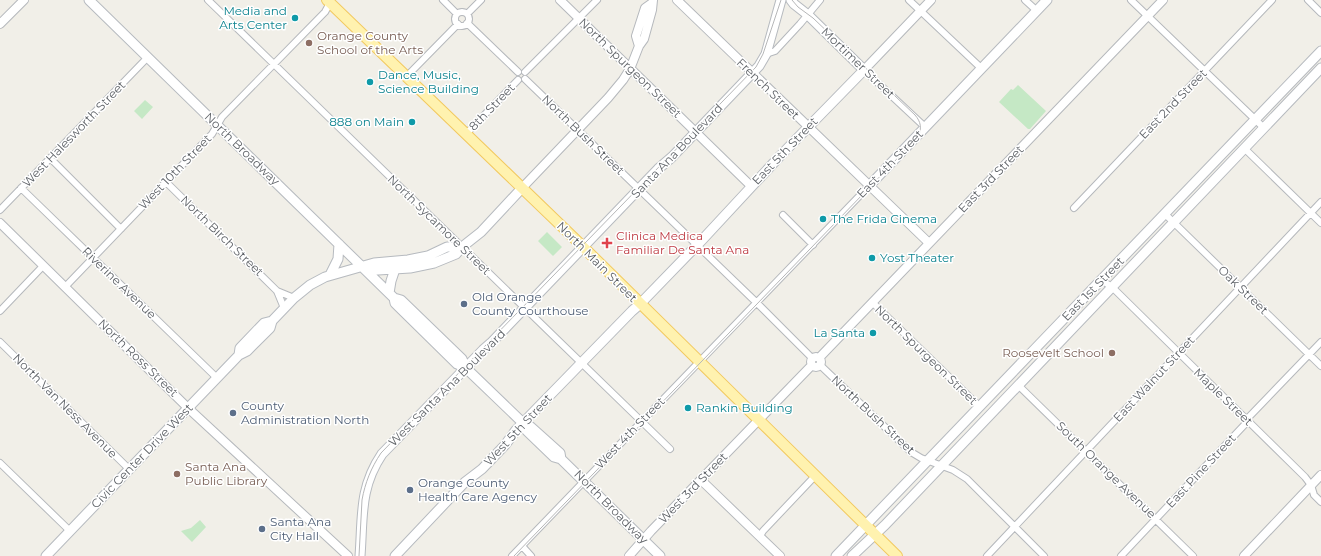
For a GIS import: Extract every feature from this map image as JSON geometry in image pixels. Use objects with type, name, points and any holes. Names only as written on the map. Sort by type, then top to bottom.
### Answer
[{"type":"main road","name":"North Broadway","points":[[89,0],[392,295],[399,307],[441,349],[457,364],[466,368],[523,423],[531,426],[560,453],[562,458],[584,481],[660,556]]},
{"type":"main road","name":"Santa Ana Boulevard","points":[[602,228],[759,66],[766,54],[781,0]]},
{"type":"main road","name":"Mortimer Street","points":[[791,0],[864,70]]},
{"type":"main road","name":"East 4th Street","points":[[869,186],[1047,0]]},
{"type":"main road","name":"North Main Street","points":[[330,1],[897,556]]},
{"type":"main road","name":"East 1st Street","points":[[836,556],[1321,51]]},
{"type":"main road","name":"East 5th Street","points":[[640,304],[697,246],[751,186],[864,70]]},
{"type":"main road","name":"East 1st Street","points":[[852,556],[1018,385],[1244,148],[1320,72]]},
{"type":"main road","name":"Civic Center Drive West","points":[[363,267],[378,270],[410,268],[434,263],[456,254],[462,246],[481,232],[522,188]]},
{"type":"main road","name":"West Santa Ana Boulevard","points":[[360,556],[364,496],[367,483],[376,464],[393,442],[602,228]]},
{"type":"main road","points":[[330,275],[338,259],[339,244]]},
{"type":"main road","name":"Civic Center Drive West","points":[[46,556],[217,378],[239,352],[248,351],[270,328],[272,321],[284,308],[310,285],[330,275],[374,263],[408,260],[428,256],[447,247],[462,246]]},
{"type":"main road","points":[[392,295],[390,281],[395,269]]},
{"type":"main road","name":"West 5th Street","points":[[395,556],[465,482],[486,465],[523,423],[640,304]]},
{"type":"street","points":[[0,24],[24,0]]},
{"type":"street","name":"North Sycamore Street","points":[[208,0],[670,449]]},
{"type":"street","points":[[443,0],[457,14]]},
{"type":"street","points":[[468,14],[481,0]]},
{"type":"street","name":"North Spurgeon Street","points":[[560,0],[751,186]]},
{"type":"street","points":[[467,23],[518,72],[525,72],[597,0]]},
{"type":"street","name":"French Street","points":[[677,0],[929,243]]},
{"type":"street","points":[[766,54],[775,51],[820,0]]},
{"type":"street","points":[[909,0],[981,68]]},
{"type":"street","name":"East 5th Street","points":[[864,70],[931,0]]},
{"type":"street","points":[[1025,0],[1036,10]]},
{"type":"street","points":[[1131,0],[1264,128]]},
{"type":"street","name":"East 3rd Street","points":[[758,420],[1163,0]]},
{"type":"street","name":"East 2nd Street","points":[[1074,208],[1272,0]]},
{"type":"street","points":[[1308,0],[1321,13]]},
{"type":"street","name":"West 10th Street","points":[[65,287],[212,134],[222,117],[324,13],[330,1]]},
{"type":"street","points":[[522,188],[608,98],[630,69],[639,46],[644,39],[652,10],[652,1]]},
{"type":"street","points":[[457,14],[464,12],[468,14]]},
{"type":"street","points":[[457,14],[456,20],[458,24]]},
{"type":"street","points":[[458,24],[462,26],[467,23],[469,20],[468,14]]},
{"type":"street","points":[[406,77],[458,24]]},
{"type":"street","name":"West Halesworth Street","points":[[0,210],[148,57]]},
{"type":"street","points":[[1308,64],[1320,72]]},
{"type":"street","name":"Mortimer Street","points":[[864,70],[925,127]]},
{"type":"street","points":[[518,72],[516,76],[518,80],[522,81],[525,80],[527,75],[525,72]]},
{"type":"street","name":"8th Street","points":[[466,134],[518,80]]},
{"type":"street","name":"North Bush Street","points":[[525,80],[911,452],[928,461],[953,470],[969,481],[1044,556]]},
{"type":"street","points":[[1244,148],[1321,223]]},
{"type":"street","points":[[50,158],[121,229]]},
{"type":"street","name":"North Birch Street","points":[[166,182],[277,291],[294,298]]},
{"type":"street","name":"East 4th Street","points":[[699,362],[869,186]]},
{"type":"street","name":"Riverine Avenue","points":[[22,188],[217,378]]},
{"type":"street","name":"East Walnut Street","points":[[987,556],[1321,202]]},
{"type":"street","name":"Oak Street","points":[[1165,214],[1321,366]]},
{"type":"street","points":[[782,215],[813,245]]},
{"type":"street","name":"North Ross Street","points":[[0,224],[188,408],[348,556]]},
{"type":"street","points":[[0,311],[43,266]]},
{"type":"street","name":"Maple Street","points":[[1101,280],[1112,287],[1305,477],[1311,485],[1314,495],[1321,502]]},
{"type":"street","name":"North Birch Street","points":[[277,291],[284,308]]},
{"type":"street","name":"North Spurgeon Street","points":[[872,302],[980,407]]},
{"type":"street","name":"North Van Ness Avenue","points":[[0,342],[129,469]]},
{"type":"street","name":"East Pine Street","points":[[1121,556],[1321,342]]},
{"type":"street","name":"West 4th Street","points":[[512,556],[699,362]]},
{"type":"street","name":"South Orange Avenue","points":[[1018,385],[1193,556]]},
{"type":"street","name":"West 3rd Street","points":[[629,556],[758,420]]},
{"type":"street","points":[[0,463],[70,531]]},
{"type":"street","points":[[1244,556],[1321,475]]},
{"type":"street","points":[[760,536],[762,531],[815,476]]},
{"type":"street","points":[[701,480],[780,556]]},
{"type":"street","points":[[522,546],[531,556]]},
{"type":"green space","points":[[1018,85],[1046,111],[1030,129],[1028,129],[999,102],[1011,89],[1013,90]]},
{"type":"green space","points":[[145,100],[153,107],[142,119],[134,111]]},
{"type":"green space","points":[[547,232],[562,247],[553,256],[538,241]]},
{"type":"green space","points":[[200,520],[206,527],[192,542],[181,531],[191,528]]},
{"type":"tram line","points":[[359,556],[363,494],[371,470],[381,453],[756,67],[763,54],[781,0]]},
{"type":"tram line","points":[[514,556],[918,137],[920,125],[919,120],[915,115],[792,0]]},
{"type":"place","name":"Media and Arts Center","points":[[295,18]]},
{"type":"place","name":"Orange County School of the Arts","points":[[309,43]]},
{"type":"place","name":"Dance, Music, Science Building","points":[[370,82]]},
{"type":"place","name":"888 on Main","points":[[412,122]]},
{"type":"place","name":"The Frida Cinema","points":[[823,219]]},
{"type":"place","name":"Clinica Medica Familiar De Santa Ana","points":[[607,243]]},
{"type":"place","name":"Yost Theater","points":[[872,258]]},
{"type":"place","name":"Old Orange County Courthouse","points":[[464,304]]},
{"type":"place","name":"La Santa","points":[[873,333]]},
{"type":"place","name":"Roosevelt School","points":[[1112,353]]},
{"type":"place","name":"Rankin Building","points":[[688,408]]},
{"type":"place","name":"County Administration North","points":[[233,413]]},
{"type":"place","name":"Santa Ana Public Library","points":[[177,474]]},
{"type":"place","name":"Orange County Health Care Agency","points":[[410,490]]},
{"type":"place","name":"Santa Ana City Hall","points":[[262,529]]}]
